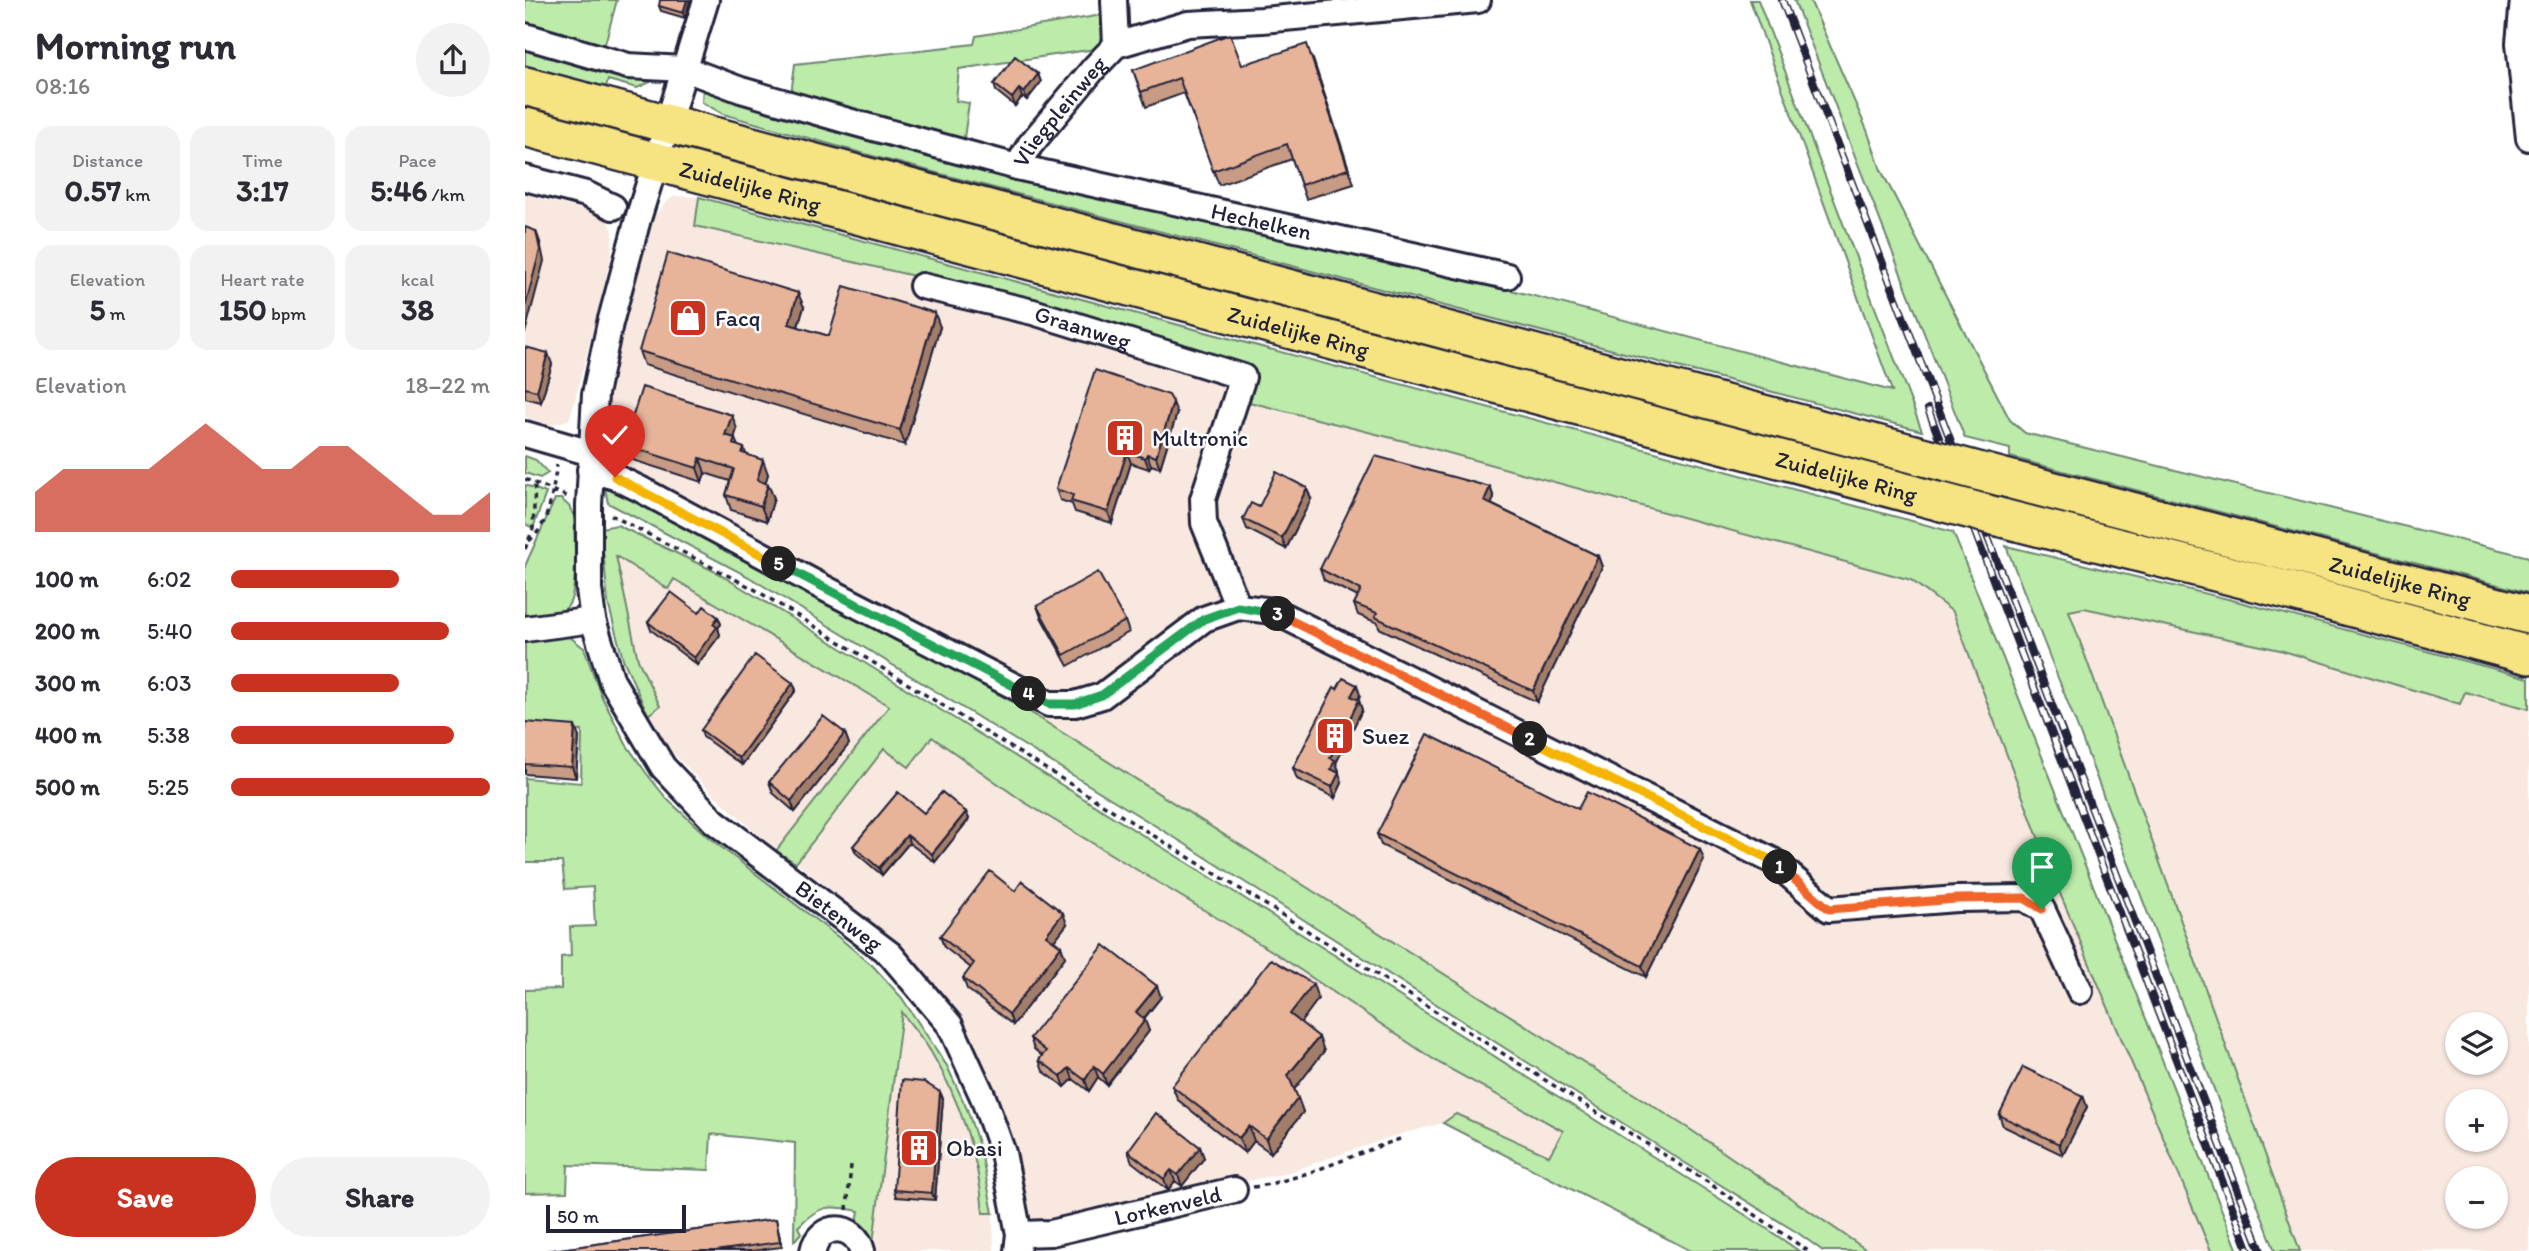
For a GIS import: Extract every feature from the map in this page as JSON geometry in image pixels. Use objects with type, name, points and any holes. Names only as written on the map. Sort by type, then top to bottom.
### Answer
[{"type":"highway","name":"Zuidelijke Ring","points":[[525,86],[2529,615]]},
{"type":"highway","name":"Zuidelijke Ring","points":[[525,127],[2529,655]]},
{"type":"street","name":"Bietenweg","points":[[706,0],[655,162],[602,357],[595,394],[589,505],[589,589],[593,620],[612,681],[663,767],[714,821],[890,954],[950,1025],[983,1097],[1003,1153],[1018,1243]]},
{"type":"street","points":[[1114,0],[1116,44]]},
{"type":"street","name":"Vliegpleinweg","points":[[525,36],[628,66],[685,69],[741,90],[855,124],[1017,167],[1030,145],[1116,44],[1188,24],[1479,0]]},
{"type":"street","points":[[2523,0],[2519,43],[2529,138]]},
{"type":"street","name":"Hechelken","points":[[1017,167],[1507,276]]},
{"type":"street","points":[[525,178],[586,194],[613,207]]},
{"type":"street","name":"Graanweg","points":[[922,286],[1033,312],[1243,377],[1203,499],[1204,523],[1238,607]]},
{"type":"street","points":[[525,434],[561,446],[826,589],[1049,704],[1075,704],[1102,695],[1204,619],[1238,607],[1274,611],[1773,861],[1829,909],[1957,899],[2024,898],[2042,909],[2080,991]]},
{"type":"street","points":[[525,629],[593,620]]},
{"type":"street","name":"Lorkenveld","points":[[1018,1243],[1234,1190]]},
{"type":"street","points":[[813,1251],[815,1242],[833,1228],[845,1230],[855,1236],[862,1251]]},
{"type":"path","points":[[529,541],[537,534],[555,492],[554,480],[561,446]]},
{"type":"path","points":[[525,479],[555,492]]},
{"type":"path","points":[[525,549],[533,529],[535,483]]},
{"type":"path","points":[[589,505],[754,589],[1706,1181],[1808,1251]]},
{"type":"path","points":[[1234,1190],[1314,1171],[1403,1138]]},
{"type":"path","points":[[845,1230],[851,1165]]},
{"type":"shaded area","points":[[525,194],[602,215],[613,229],[611,257],[569,420],[550,425],[525,417]]},
{"type":"shaded area","points":[[675,196],[699,197],[696,227],[1028,302],[1255,375],[1249,402],[1416,444],[1911,580],[1953,612],[2053,877],[2211,1251],[1868,1251],[1691,1130],[1017,704],[629,496],[605,488],[606,461],[602,448],[612,370],[654,216]]},
{"type":"shaded area","points":[[616,556],[668,589],[674,579],[889,706],[776,851],[672,752],[648,715],[660,706],[638,660]]},
{"type":"shaded area","points":[[2084,608],[2280,650],[2460,703],[2464,692],[2529,709],[2529,1251],[2300,1251],[2069,611]]},
{"type":"shaded area","points":[[932,737],[1024,802],[1272,951],[1439,1063],[1563,1131],[1549,1156],[1456,1114],[1443,1123],[1391,1137],[1283,1174],[1040,1222],[1029,1215],[1011,1132],[977,1057],[937,991],[882,930],[797,863],[884,749]]},
{"type":"shaded area","points":[[901,1012],[931,1052],[962,1115],[975,1164],[983,1212],[993,1213],[994,1251],[870,1251]]},
{"type":"green space","points":[[525,0],[617,0],[603,51],[525,27]]},
{"type":"green space","points":[[1750,0],[1758,0],[1922,431],[876,157],[723,114],[702,102],[703,85],[1512,284],[1511,290],[1892,391]]},
{"type":"green space","points":[[1794,0],[1810,0],[1867,130],[1881,170],[2010,420],[2025,433],[2529,557],[2529,593],[2010,457],[2010,449],[1965,438]]},
{"type":"green space","points":[[1108,14],[1102,48],[959,69],[956,101],[969,103],[963,145],[791,94],[795,64],[974,44],[976,36]]},
{"type":"green space","points":[[525,42],[664,76],[637,88],[608,80],[606,87],[525,65]]},
{"type":"green space","points":[[699,197],[1953,532],[2238,1251],[2211,1251],[2053,877],[1953,612],[1911,580],[1416,444],[1249,402],[1254,376],[1028,302],[695,226]]},
{"type":"green space","points":[[525,456],[536,460],[548,473],[540,478],[525,473]]},
{"type":"green space","points":[[525,485],[546,493],[533,528],[525,524]]},
{"type":"green space","points":[[605,488],[629,496],[1017,704],[1691,1130],[1868,1251],[1823,1251],[1185,844],[749,577],[608,503]]},
{"type":"green space","points":[[555,499],[561,499],[569,506],[574,516],[574,578],[571,600],[567,607],[558,613],[525,619],[525,566]]},
{"type":"green space","points":[[617,525],[714,571],[823,637],[1252,903],[1799,1251],[1691,1251],[1443,1123],[1456,1114],[1549,1156],[1563,1131],[1439,1063],[1272,951],[1024,802],[932,737],[909,767],[884,749],[796,863],[776,851],[889,706],[674,579],[668,589],[616,556],[638,660],[660,706],[648,715],[623,659],[608,603],[601,528]]},
{"type":"green space","points":[[2006,546],[2232,600],[2529,678],[2529,709],[2465,692],[2460,704],[2280,650],[2084,608],[2069,611],[2300,1251],[2275,1251],[2079,731]]},
{"type":"green space","points":[[566,634],[584,648],[601,695],[626,744],[667,799],[708,837],[873,966],[902,998],[947,1066],[967,1109],[981,1152],[993,1213],[983,1213],[972,1150],[951,1090],[928,1047],[902,1012],[872,1251],[856,1227],[859,1211],[840,1208],[825,1208],[805,1219],[798,1227],[801,1233],[794,1241],[795,1143],[711,1134],[709,1170],[568,1165],[567,1192],[525,1193],[525,990],[561,989],[561,957],[571,956],[570,927],[595,926],[593,887],[565,889],[562,862],[525,862],[525,778],[581,783],[582,731],[525,727],[525,639]]},
{"type":"building","points":[[660,0],[687,0],[683,13],[659,6]]},
{"type":"building","points":[[1230,34],[1242,65],[1307,44],[1348,169],[1301,185],[1287,144],[1213,171],[1179,78],[1141,92],[1133,70]]},
{"type":"building","points":[[1015,56],[1038,74],[1024,93],[1019,89],[1012,98],[994,84]]},
{"type":"building","points":[[525,227],[536,231],[540,250],[525,307]]},
{"type":"building","points":[[668,253],[798,293],[789,324],[829,336],[844,286],[935,313],[900,430],[639,351]]},
{"type":"building","points":[[525,347],[548,353],[537,391],[525,388]]},
{"type":"building","name":"Multronic","points":[[1095,370],[1169,395],[1173,402],[1156,457],[1147,454],[1145,458],[1127,452],[1108,512],[1071,501],[1073,495],[1056,489]]},
{"type":"building","points":[[642,387],[732,415],[725,435],[735,438],[733,444],[744,448],[742,453],[763,460],[757,480],[768,484],[761,506],[726,495],[734,469],[700,458],[697,468],[618,443],[622,429],[628,431]]},
{"type":"building","points":[[1375,456],[1490,487],[1484,501],[1598,556],[1533,691],[1375,617],[1377,613],[1354,604],[1361,590],[1320,569]]},
{"type":"building","points":[[1276,472],[1307,488],[1282,538],[1243,519],[1251,503],[1259,507]]},
{"type":"building","points":[[1098,572],[1125,621],[1064,655],[1037,606]]},
{"type":"building","points":[[671,592],[699,613],[704,606],[718,617],[713,624],[717,627],[694,658],[648,622]]},
{"type":"building","points":[[755,655],[793,683],[739,758],[701,730]]},
{"type":"building","name":"Suez","points":[[1343,678],[1357,685],[1351,696],[1359,700],[1330,758],[1335,760],[1331,769],[1339,773],[1332,787],[1293,768],[1334,687],[1337,689]]},
{"type":"building","points":[[823,716],[845,733],[791,801],[769,782]]},
{"type":"building","points":[[525,722],[575,726],[572,767],[525,764]]},
{"type":"building","points":[[1427,734],[1578,809],[1587,792],[1700,849],[1642,966],[1377,834]]},
{"type":"building","points":[[898,792],[924,813],[942,792],[966,812],[932,854],[907,835],[879,868],[853,846]]},
{"type":"building","points":[[990,871],[1015,891],[1022,881],[1063,913],[1046,935],[1061,946],[1009,1014],[963,978],[974,963],[940,936]]},
{"type":"building","points":[[1104,945],[1157,986],[1136,1012],[1145,1020],[1103,1074],[1094,1066],[1085,1080],[1069,1068],[1061,1076],[1039,1060],[1046,1051],[1030,1038]]},
{"type":"building","points":[[1271,959],[1313,984],[1290,1014],[1319,1037],[1288,1075],[1298,1098],[1266,1139],[1249,1126],[1239,1138],[1172,1086]]},
{"type":"building","points":[[2023,1067],[2083,1096],[2059,1144],[1999,1115]]},
{"type":"building","name":"Obasi","points":[[902,1080],[924,1082],[940,1092],[932,1193],[894,1190]]},
{"type":"building","points":[[1156,1113],[1200,1147],[1178,1175],[1171,1170],[1164,1179],[1128,1151]]},
{"type":"building","points":[[776,1219],[780,1242],[715,1251],[546,1251]]},
{"type":"railway","points":[[1782,0],[2261,1251]]},
{"type":"railway","points":[[1928,409],[2249,1251]]},
{"type":"place","name":"Facq","points":[[688,318]]},
{"type":"place","name":"Multronic","points":[[1125,438]]},
{"type":"place","name":"Suez","points":[[1335,736]]},
{"type":"place","name":"Obasi","points":[[919,1148]]},
{"type":"route","points":[[615,477],[1049,704],[1075,704],[1102,695],[1204,619],[1220,612],[1238,607],[1274,611],[1773,861],[1829,909],[1957,899],[2024,898],[2042,909]]}]
